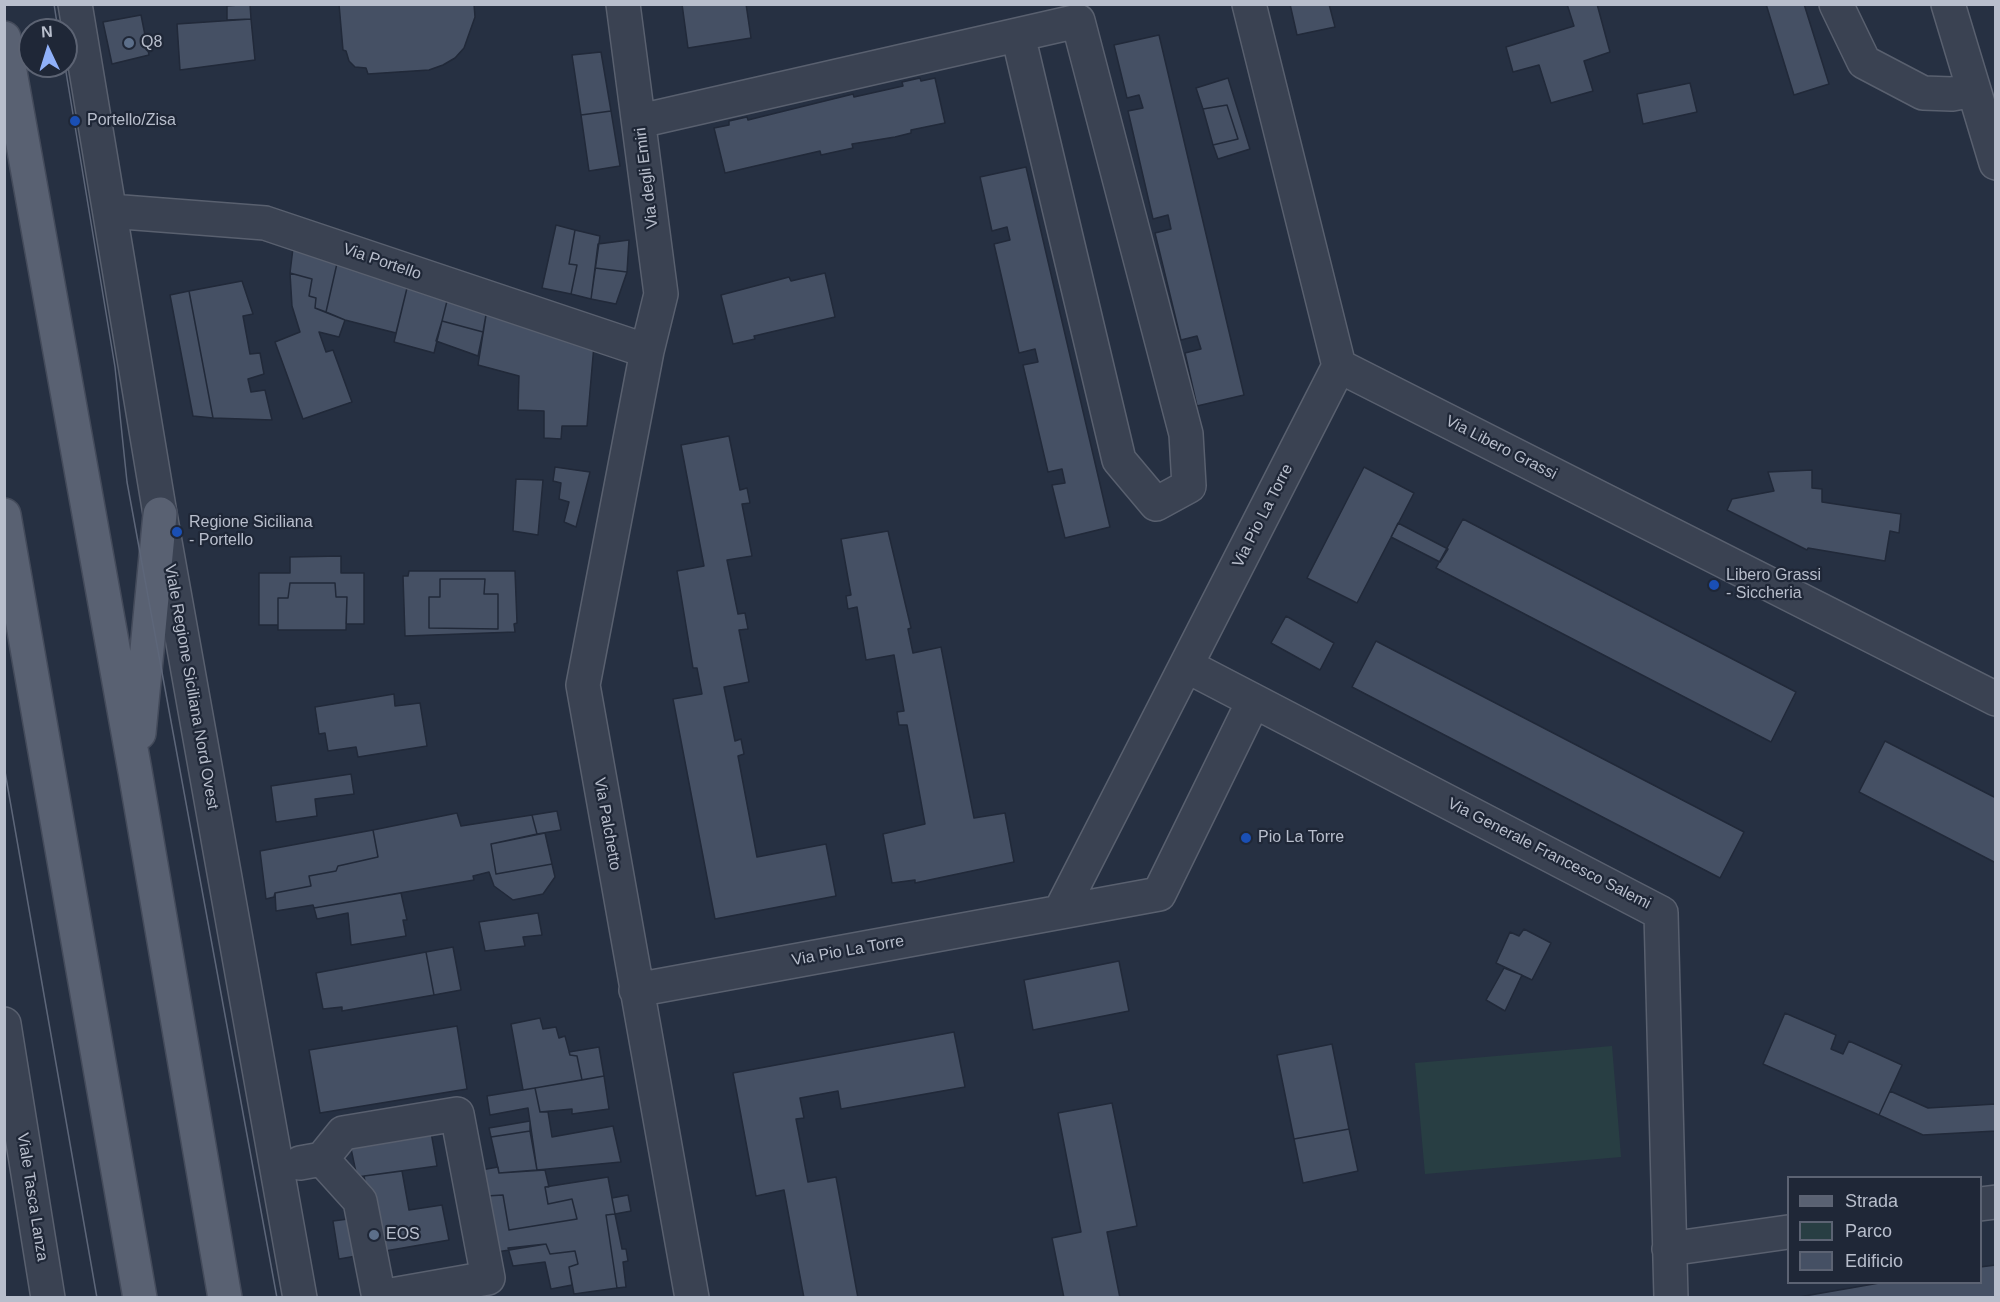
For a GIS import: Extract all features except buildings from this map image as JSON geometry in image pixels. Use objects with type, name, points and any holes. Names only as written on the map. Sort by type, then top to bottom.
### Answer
[{"type":"main road","points":[[4,38],[135,771],[225,1298]]},
{"type":"main road","points":[[135,771],[160,514]]},
{"type":"main road","points":[[4,515],[141,1298]]},
{"type":"street","name":"Viale Regione Siciliana Nord Ovest","points":[[75,4],[160,514],[300,1298]]},
{"type":"street","name":"Via degli Emiri","points":[[623,4],[661,294],[647,351]]},
{"type":"street","points":[[1249,4],[1339,366]]},
{"type":"street","points":[[1836,4],[1864,62],[1923,93],[1952,94],[1973,90]]},
{"type":"street","points":[[1948,4],[1993,148]]},
{"type":"street","points":[[640,121],[1078,21],[1186,434],[1189,486],[1156,504],[1119,460],[1018,35]]},
{"type":"street","name":"Via Portello","points":[[110,211],[265,223],[647,351]]},
{"type":"street","name":"Via Palchetto","points":[[647,351],[583,685],[692,1298]]},
{"type":"street","name":"Via Pio La Torre","points":[[1060,912],[1188,666],[1339,366]]},
{"type":"street","name":"Via Libero Grassi","points":[[1339,366],[1995,699]]},
{"type":"street","points":[[1188,666],[1253,702]]},
{"type":"street","name":"Via Pio La Torre","points":[[636,990],[1159,894],[1253,702]]},
{"type":"street","name":"Via Generale Francesco Salemi","points":[[1253,702],[1662,913],[1671,1298]]},
{"type":"street","name":"Viale Tasca Lanza","points":[[6,1042],[48,1298]]},
{"type":"street","points":[[277,1167],[322,1159],[343,1133],[457,1114],[488,1278],[379,1297],[360,1201],[322,1159]]},
{"type":"street","points":[[1669,1249],[1787,1232]]},
{"type":"green space","points":[[1612,1046],[1621,1157],[1425,1174],[1415,1063]]},
{"type":"tram line","points":[[54,4],[56,18]]},
{"type":"tram line","points":[[67,78],[115,367],[127,482],[277,1298]]},
{"type":"tram line","points":[[4,766],[97,1298]]},
{"type":"place","name":"Q8","points":[[129,43]]},
{"type":"place","name":"Portello/Zisa","points":[[75,121]]},
{"type":"place","name":"Regione Siciliana - Portello","points":[[177,532]]},
{"type":"place","name":"Libero Grassi - Siccheria","points":[[1714,585]]},
{"type":"place","name":"Pio La Torre","points":[[1246,838]]},
{"type":"place","name":"EOS","points":[[374,1235]]}]
